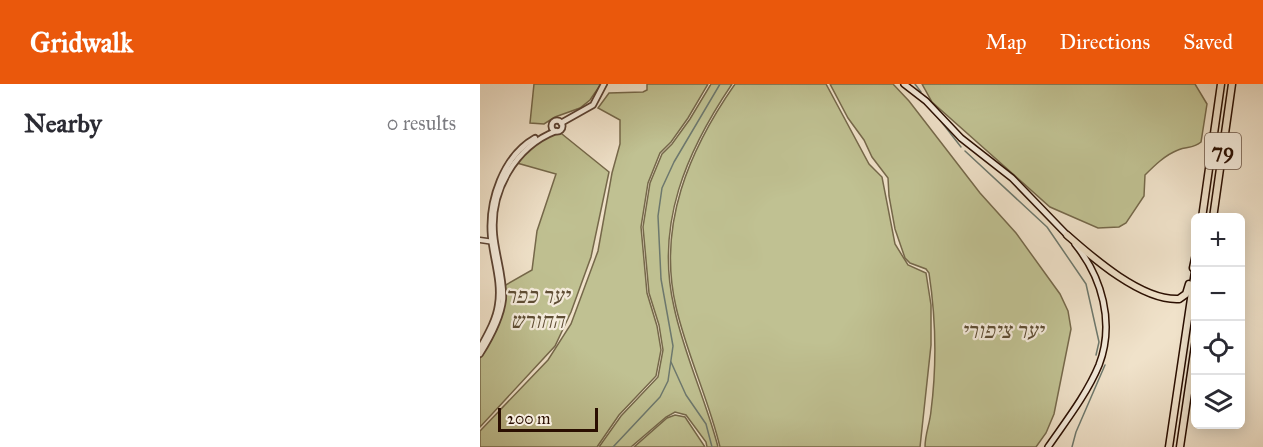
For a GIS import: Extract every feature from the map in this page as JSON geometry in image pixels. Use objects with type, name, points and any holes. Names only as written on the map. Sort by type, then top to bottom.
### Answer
[{"type":"highway","name":"79","points":[[1203,213],[1221,84]]},
{"type":"highway","name":"79","points":[[1214,213],[1232,84]]},
{"type":"highway","points":[[1067,235],[1092,258],[1123,279],[1153,293],[1176,299],[1183,297],[1188,290],[1193,267]]},
{"type":"highway","points":[[1169,447],[1196,267]]},
{"type":"highway","points":[[1180,447],[1191,373]]},
{"type":"main road","points":[[904,84],[926,101],[961,138],[1012,178],[1067,235],[1091,268],[1101,292],[1106,319],[1105,343],[1099,364],[1090,384],[1048,447]]},
{"type":"street","points":[[480,348],[499,304],[492,210],[504,174],[521,148],[548,131],[554,121],[561,123],[593,105],[604,84]]},
{"type":"street","points":[[480,354],[496,324],[502,301],[494,242],[496,208],[509,171],[526,148],[561,129],[561,123]]},
{"type":"street","points":[[551,126],[556,131]]},
{"type":"street","points":[[480,240],[494,242]]},
{"type":"green space","points":[[534,84],[601,84],[590,100],[580,108],[555,117],[544,124],[530,123]]},
{"type":"green space","points":[[647,84],[708,84],[688,118],[660,153],[648,183],[641,227],[647,293],[657,326],[661,350],[656,376],[619,415],[597,447],[480,447],[480,431],[548,360],[571,324],[598,251],[612,173],[620,144],[620,120],[598,108],[609,93],[643,92],[647,90]]},
{"type":"green space","points":[[711,84],[732,84],[701,136],[688,163],[679,190],[672,218],[669,276],[678,325],[718,447],[707,447],[706,442],[686,415],[675,412],[631,447],[599,447],[621,416],[658,377],[663,350],[659,325],[649,293],[643,227],[650,183],[662,154],[690,119]]},
{"type":"green space","points":[[735,84],[826,84],[869,164],[882,177],[895,244],[908,265],[926,273],[931,305],[931,345],[920,447],[720,447],[676,307],[671,277],[671,247],[674,218],[691,162],[718,109]]},
{"type":"green space","name":"יער ציפורי","points":[[830,84],[893,84],[909,101],[980,193],[1016,233],[1060,294],[1068,311],[1071,329],[1054,414],[1046,433],[1036,447],[925,447],[931,411],[935,359],[929,273],[926,269],[910,263],[905,258],[895,229],[888,178],[872,157]]},
{"type":"green space","points":[[922,84],[1195,84],[1207,104],[1201,142],[1169,155],[1145,175],[1144,196],[1126,223],[1119,227],[1098,228],[1050,207],[932,102]]},
{"type":"green space","name":"יער כפר החורש","points":[[557,130],[609,172],[591,257],[571,312],[555,346],[480,427],[480,351],[493,337],[500,322],[504,286],[532,270],[537,231],[556,174],[517,163],[527,150]]},
{"type":"green space","points":[[675,415],[685,417],[705,447],[634,447],[667,418]]},
{"type":"waterway","points":[[613,447],[660,397],[668,381],[673,346],[661,279],[658,216],[662,188],[674,162],[720,84]]},
{"type":"waterway","points":[[915,84],[921,92]]},
{"type":"waterway","points":[[940,120],[961,147]]},
{"type":"waterway","points":[[965,151],[1047,227],[1086,284],[1099,342],[1096,355]]},
{"type":"waterway","points":[[671,362],[686,395],[706,424],[712,447]]},
{"type":"waterway","points":[[1072,447],[1076,432],[1105,365]]}]
